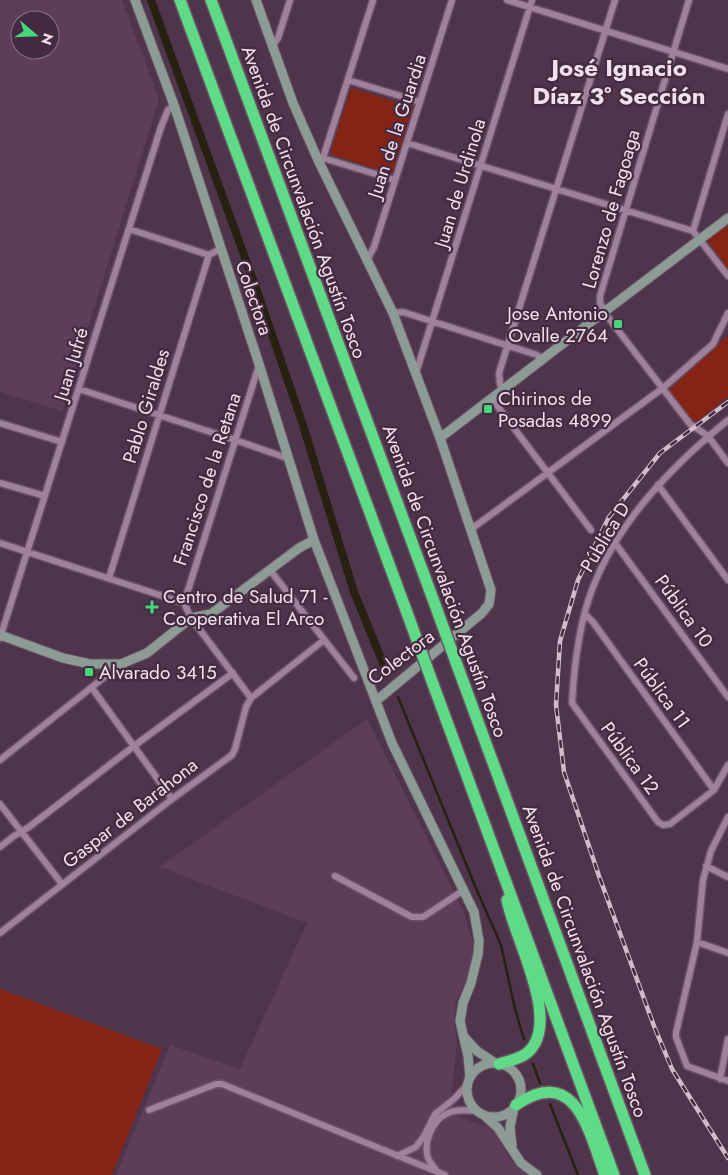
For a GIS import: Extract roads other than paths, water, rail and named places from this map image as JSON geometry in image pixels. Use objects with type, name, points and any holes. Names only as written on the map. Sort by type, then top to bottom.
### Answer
[{"type":"highway","points":[[180,0],[614,1175]]},
{"type":"highway","name":"Avenida de Circunvalación Agustín Tosco","points":[[211,0],[645,1175]]},
{"type":"highway","points":[[497,1063],[516,1059],[527,1053],[536,1042],[541,1024],[538,996],[510,915],[500,867]]},
{"type":"highway","points":[[515,1106],[530,1096],[542,1092],[557,1093],[570,1100],[581,1114],[605,1175]]},
{"type":"main road","name":"Colectora","points":[[135,0],[174,105],[259,364],[314,540],[376,701],[482,613],[489,604],[490,582],[470,530],[440,438],[392,313],[293,103],[256,0]]},
{"type":"main road","points":[[440,438],[728,218]]},
{"type":"main road","points":[[0,636],[63,658],[90,664],[121,664],[147,653],[191,618],[211,614],[299,548],[314,540]]},
{"type":"main road","points":[[376,701],[392,743],[474,912],[479,941],[476,966],[461,1012],[463,1036],[468,1056],[468,1099],[480,1113],[498,1128],[521,1163],[538,1175]]},
{"type":"main road","points":[[463,1036],[477,1052],[511,1070],[518,1080],[520,1093],[510,1127],[512,1149]]},
{"type":"main road","points":[[469,1081],[477,1069],[497,1063]]},
{"type":"main road","points":[[480,1113],[488,1116],[501,1116],[515,1106]]},
{"type":"street","points":[[272,46],[278,38],[290,0]]},
{"type":"street","points":[[373,0],[321,159],[395,180]]},
{"type":"street","name":"Juan de la Guardia","points":[[367,260],[374,247],[452,0]]},
{"type":"street","points":[[507,0],[728,69]]},
{"type":"street","name":"Juan de Urdinola","points":[[416,374],[532,0]]},
{"type":"street","points":[[504,390],[500,384],[499,377],[615,0]]},
{"type":"street","name":"Lorenzo de Fagoaga","points":[[604,312],[600,296],[624,210],[688,0]]},
{"type":"street","points":[[348,80],[420,102]]},
{"type":"street","name":"Juan Jufré","points":[[0,636],[161,127],[168,110],[174,105]]},
{"type":"street","points":[[693,231],[728,114]]},
{"type":"street","points":[[407,142],[693,231],[728,276]]},
{"type":"street","points":[[129,230],[209,255],[220,249]]},
{"type":"street","name":"Pablo Giraldes","points":[[109,578],[209,255]]},
{"type":"street","points":[[392,313],[403,312],[432,321],[537,355],[543,360]]},
{"type":"street","points":[[604,312],[690,424],[708,436],[728,463]]},
{"type":"street","points":[[470,530],[663,388],[713,344],[728,313]]},
{"type":"street","name":"Francisco de la Retana","points":[[184,602],[259,364]]},
{"type":"street","points":[[78,389],[287,458]]},
{"type":"street","points":[[492,399],[591,530]]},
{"type":"street","name":"Pública D","points":[[572,703],[585,614],[598,574],[615,543],[644,501],[658,485],[708,436],[728,420]]},
{"type":"street","points":[[0,424],[62,442]]},
{"type":"street","points":[[0,483],[45,496]]},
{"type":"street","points":[[658,485],[728,580]]},
{"type":"street","points":[[0,543],[184,602],[191,618],[251,698],[324,640]]},
{"type":"street","name":"Pública 10","points":[[615,543],[728,697]]},
{"type":"street","points":[[270,570],[354,678]]},
{"type":"street","name":"Pública 11","points":[[585,614],[593,622],[714,790]]},
{"type":"street","points":[[0,760],[121,664]]},
{"type":"street","points":[[0,847],[233,673]]},
{"type":"street","points":[[92,688],[172,799]]},
{"type":"street","name":"Gaspar de Barahona","points":[[0,933],[172,799],[232,755],[246,707],[251,698]]},
{"type":"street","name":"Pública 12","points":[[572,703],[658,822],[667,825],[697,805],[714,790]]},
{"type":"street","points":[[714,790],[728,765]]},
{"type":"street","points":[[0,804],[62,884]]},
{"type":"street","points":[[728,817],[706,866],[703,880],[698,942],[676,1033],[687,1066],[728,1081]]},
{"type":"street","points":[[706,866],[728,877]]},
{"type":"street","points":[[335,876],[412,918],[423,917],[464,890]]},
{"type":"street","points":[[698,942],[728,953]]},
{"type":"street","points":[[720,1079],[728,1039]]},
{"type":"street","points":[[397,1156],[416,1147],[424,1136],[434,1114],[454,1098],[469,1081]]},
{"type":"street","points":[[149,1110],[216,1084],[222,1084],[445,1175]]},
{"type":"street","points":[[438,1172],[428,1158],[427,1152],[428,1140],[433,1127],[446,1114],[460,1111],[480,1113]]},
{"type":"waterway","points":[[151,0],[255,285],[302,422],[354,592],[385,668]]},
{"type":"waterway","points":[[398,697],[501,945],[515,1009],[524,1039]]},
{"type":"waterway","points":[[533,1064],[540,1083]]},
{"type":"waterway","points":[[550,1104],[578,1175]]},
{"type":"railway","points":[[728,402],[660,453],[609,517],[578,580],[560,641],[556,705],[564,772],[599,876],[654,1026],[672,1069],[728,1158]]},
{"type":"place","name":"Jose Antonio Ovalle 2764","points":[[618,324]]},
{"type":"place","name":"Chirinos de Posadas 4899","points":[[488,409]]},
{"type":"place","name":"Centro de Salud 71 - Cooperativa El Arco","points":[[152,607]]},
{"type":"place","name":"Alvarado 3415","points":[[89,672]]},
{"type":"district","name":"José Ignacio Díaz 3° Sección","points":[[619,81]]}]
